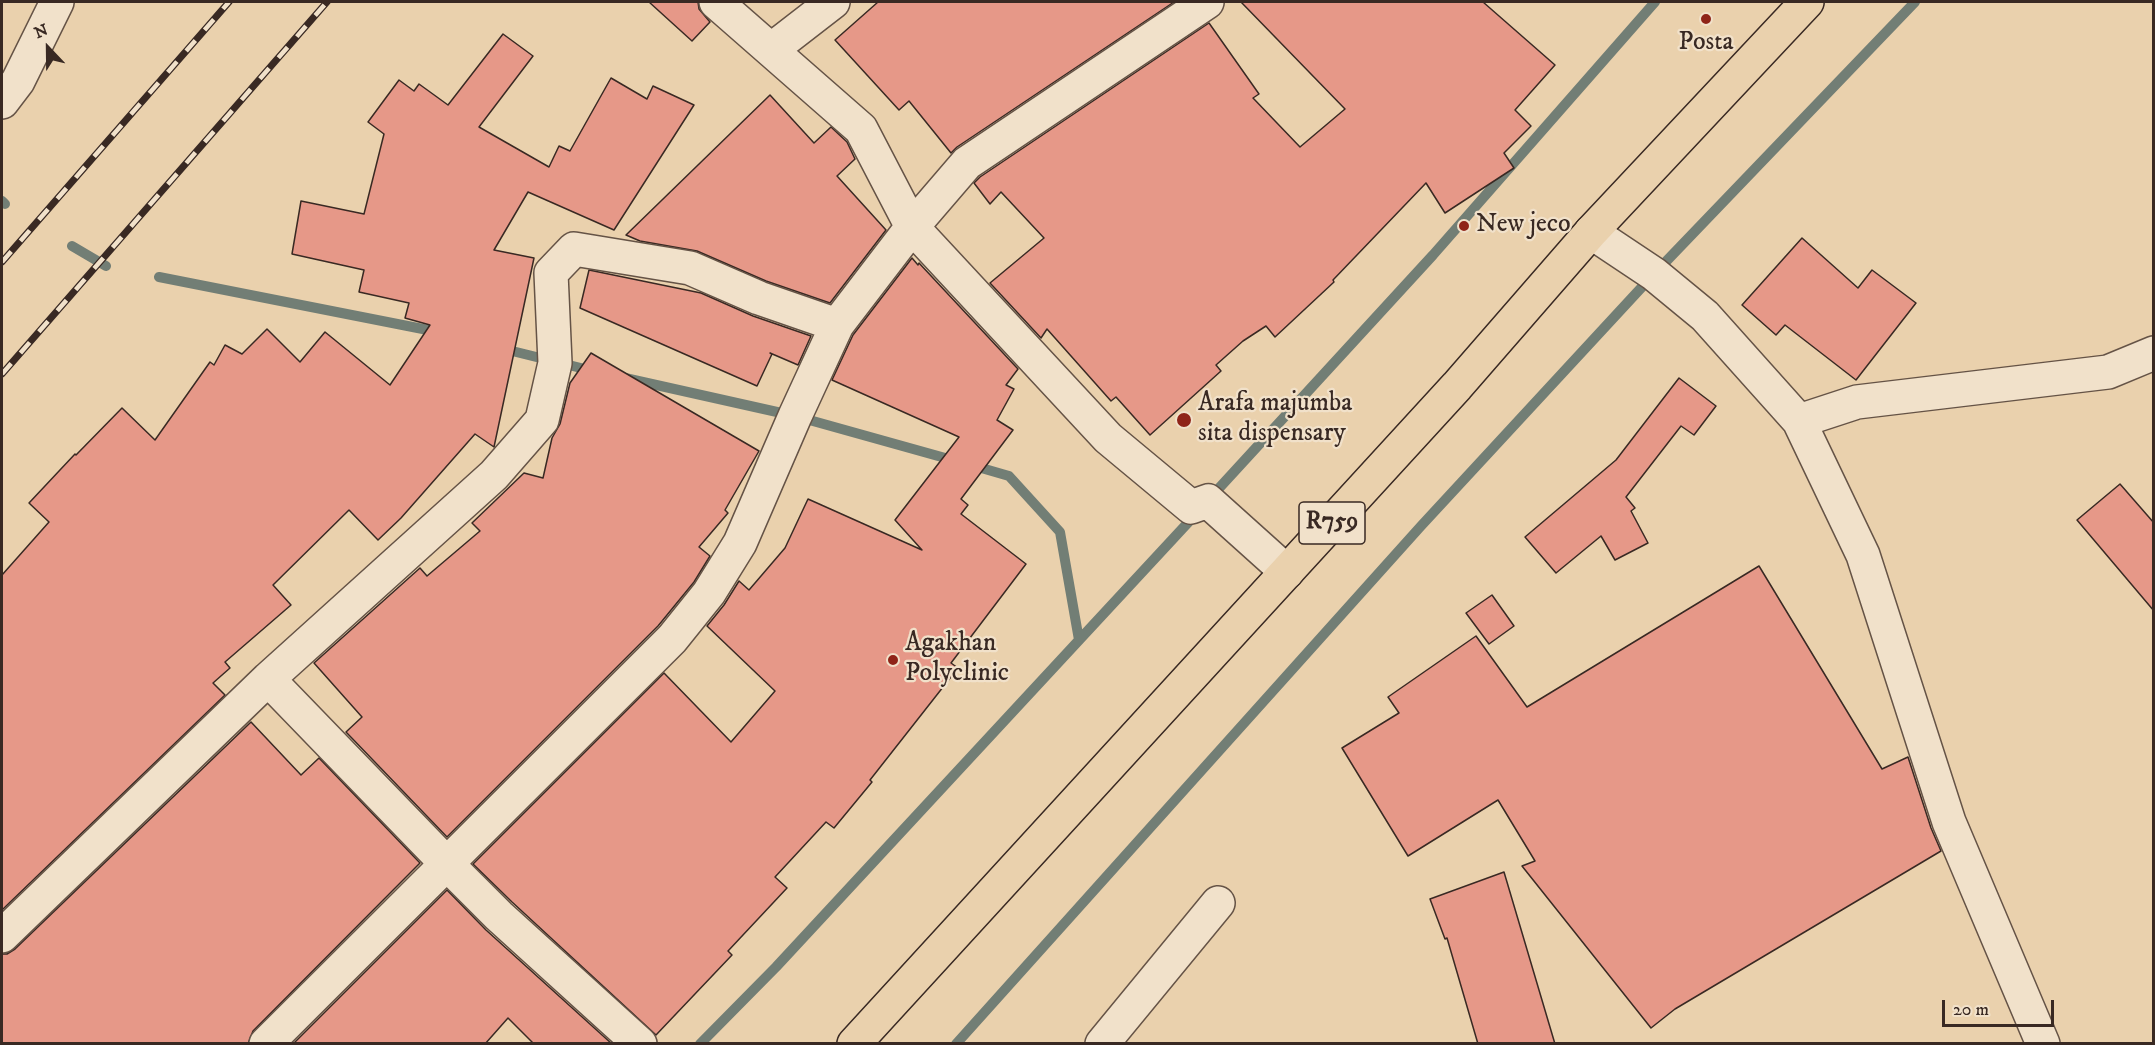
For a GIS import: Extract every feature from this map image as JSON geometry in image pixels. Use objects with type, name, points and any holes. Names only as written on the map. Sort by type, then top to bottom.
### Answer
[{"type":"main road","name":"R759","points":[[855,1044],[1457,386],[1591,232],[1807,2]]},
{"type":"street","points":[[2,102],[18,81],[57,2]]},
{"type":"street","points":[[716,2],[861,129],[912,227],[1108,438],[1191,507],[1208,501],[1287,572]]},
{"type":"street","points":[[771,50],[833,2]]},
{"type":"street","points":[[266,1044],[672,639],[708,593],[740,543],[837,325],[912,227],[967,163],[1207,2]]},
{"type":"street","points":[[1591,232],[1654,274],[1705,316],[1799,421],[1863,555],[1949,822],[2043,1044]]},
{"type":"street","points":[[2,936],[268,679],[494,475],[542,420],[555,363],[550,273],[574,249],[690,268],[759,297],[837,325]]},
{"type":"street","points":[[1799,421],[1857,402],[2108,372],[2154,353]]},
{"type":"street","points":[[268,679],[499,916],[640,1044]]},
{"type":"street","points":[[1101,1044],[1218,903]]},
{"type":"building","points":[[649,2],[698,2],[699,9],[710,22],[692,41]]},
{"type":"building","points":[[878,2],[1174,2],[951,153],[909,101],[899,110],[835,40]]},
{"type":"building","points":[[1241,2],[1483,2],[1555,65],[1515,110],[1531,126],[1504,153],[1514,168],[1445,213],[1426,183],[1333,280],[1334,282],[1275,337],[1266,326],[1243,341],[1216,365],[1221,371],[1150,435],[1116,397],[1111,401],[1047,329],[1041,338],[990,283],[1044,238],[1001,192],[990,204],[974,183],[1209,23],[1259,94],[1253,98],[1300,147],[1345,109]]},
{"type":"building","points":[[503,34],[533,56],[479,127],[549,167],[559,146],[570,151],[611,78],[647,99],[653,86],[694,105],[614,230],[528,192],[494,250],[534,258],[494,447],[475,434],[401,518],[378,540],[349,510],[273,585],[291,605],[225,662],[230,668],[213,683],[225,695],[2,910],[2,575],[49,522],[29,503],[122,408],[155,440],[210,362],[214,365],[225,345],[242,354],[267,329],[300,362],[325,332],[390,385],[430,325],[405,318],[409,303],[359,292],[364,270],[292,254],[301,201],[364,214],[384,134],[368,122],[399,80],[414,91],[419,84],[448,105]]},
{"type":"building","points":[[770,95],[814,143],[831,127],[847,142],[855,159],[837,176],[886,230],[830,303],[766,281],[697,251],[640,241],[626,235]]},
{"type":"building","points":[[1802,238],[1858,288],[1872,270],[1916,303],[1856,380],[1785,325],[1776,335],[1742,305]]},
{"type":"building","points":[[912,258],[1018,369],[1006,385],[1014,389],[997,420],[1013,430],[961,499],[968,505],[961,514],[1026,564],[951,663],[958,668],[870,780],[872,782],[834,828],[826,822],[775,877],[787,888],[728,951],[732,955],[656,1035],[473,864],[664,673],[731,742],[775,691],[707,626],[739,581],[749,590],[785,548],[808,499],[922,550],[895,520],[959,437],[832,380],[853,335]]},
{"type":"building","points":[[589,270],[701,293],[753,316],[811,336],[798,365],[770,353],[772,354],[757,386],[580,308]]},
{"type":"building","points":[[591,353],[759,451],[725,510],[728,513],[699,547],[710,556],[694,582],[658,626],[447,837],[346,732],[362,717],[314,663],[420,568],[427,576],[480,531],[472,523],[524,473],[543,478],[552,438],[560,424],[570,383]]},
{"type":"building","points":[[1679,378],[1716,406],[1694,435],[1681,426],[1626,497],[1635,508],[1631,511],[1648,543],[1615,560],[1601,536],[1556,573],[1525,537],[1616,460]]},
{"type":"building","points":[[2120,484],[2154,523],[2154,611],[2077,520]]},
{"type":"building","points":[[1759,566],[1882,769],[1908,757],[1931,828],[1941,851],[1675,1009],[1651,1028],[1522,866],[1535,861],[1498,800],[1408,856],[1342,748],[1399,713],[1388,697],[1476,636],[1527,707]]},
{"type":"building","points":[[1492,595],[1514,626],[1489,644],[1466,613]]},
{"type":"building","points":[[251,722],[301,775],[319,758],[420,863],[253,1031],[248,1044],[2,1044],[2,954],[15,949]]},
{"type":"building","points":[[1504,872],[1555,1044],[1478,1044],[1447,938],[1445,939],[1430,899]]},
{"type":"building","points":[[447,890],[486,930],[612,1044],[534,1044],[508,1018],[485,1044],[293,1044]]},
{"type":"waterway","points":[[1210,498],[1433,255],[1655,2]]},
{"type":"waterway","points":[[956,1044],[1421,526],[1654,274],[1915,2]]},
{"type":"waterway","points":[[2,201],[5,204]]},
{"type":"waterway","points":[[72,246],[106,266]]},
{"type":"waterway","points":[[159,277],[438,332]]},
{"type":"waterway","points":[[500,348],[593,371]]},
{"type":"waterway","points":[[625,378],[795,416],[956,461]]},
{"type":"waterway","points":[[971,465],[1009,476],[1060,532],[1079,640]]},
{"type":"waterway","points":[[700,1044],[776,967],[1196,514]]},
{"type":"railway","points":[[2,262],[229,2]]},
{"type":"railway","points":[[2,374],[327,2]]},
{"type":"place","name":"Posta","points":[[1706,19]]},
{"type":"place","name":"New jeco","points":[[1464,226]]},
{"type":"place","name":"Arafa majumba sita dispensary","points":[[1184,420]]},
{"type":"place","name":"Agakhan Polyclinic","points":[[893,660]]}]
